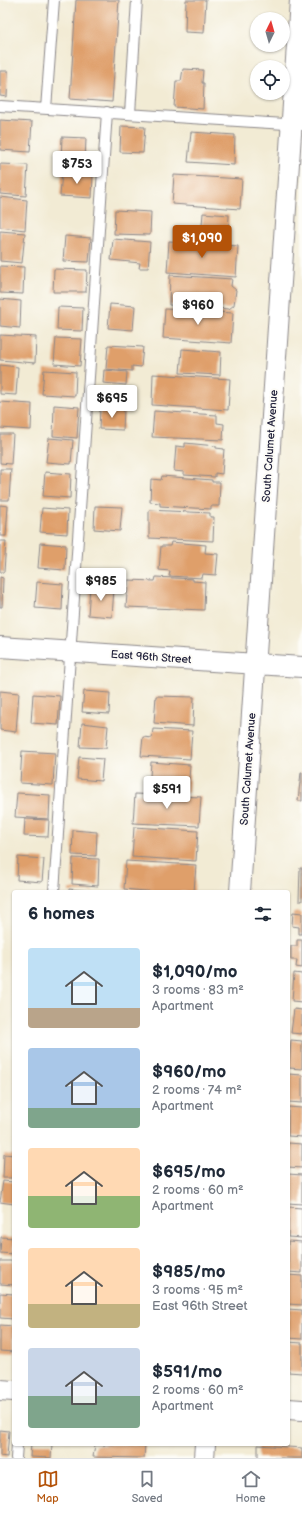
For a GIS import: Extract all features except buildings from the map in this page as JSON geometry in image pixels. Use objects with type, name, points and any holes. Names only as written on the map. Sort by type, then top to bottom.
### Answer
[{"type":"street","name":"South Calumet Avenue","points":[[240,890],[255,663],[297,124],[300,0]]},
{"type":"street","name":"East 96th Street","points":[[0,647],[302,667]]},
{"type":"street","points":[[0,1390],[12,1391]]},
{"type":"street","points":[[290,1409],[302,1410]]},
{"type":"street","points":[[204,1458],[205,1446]]},
{"type":"lane","points":[[46,109],[54,0]]},
{"type":"lane","points":[[130,114],[137,0]]},
{"type":"lane","points":[[0,106],[297,124]]},
{"type":"lane","points":[[54,890],[107,112]]},
{"type":"lane","points":[[16,1458],[17,1446]]}]
